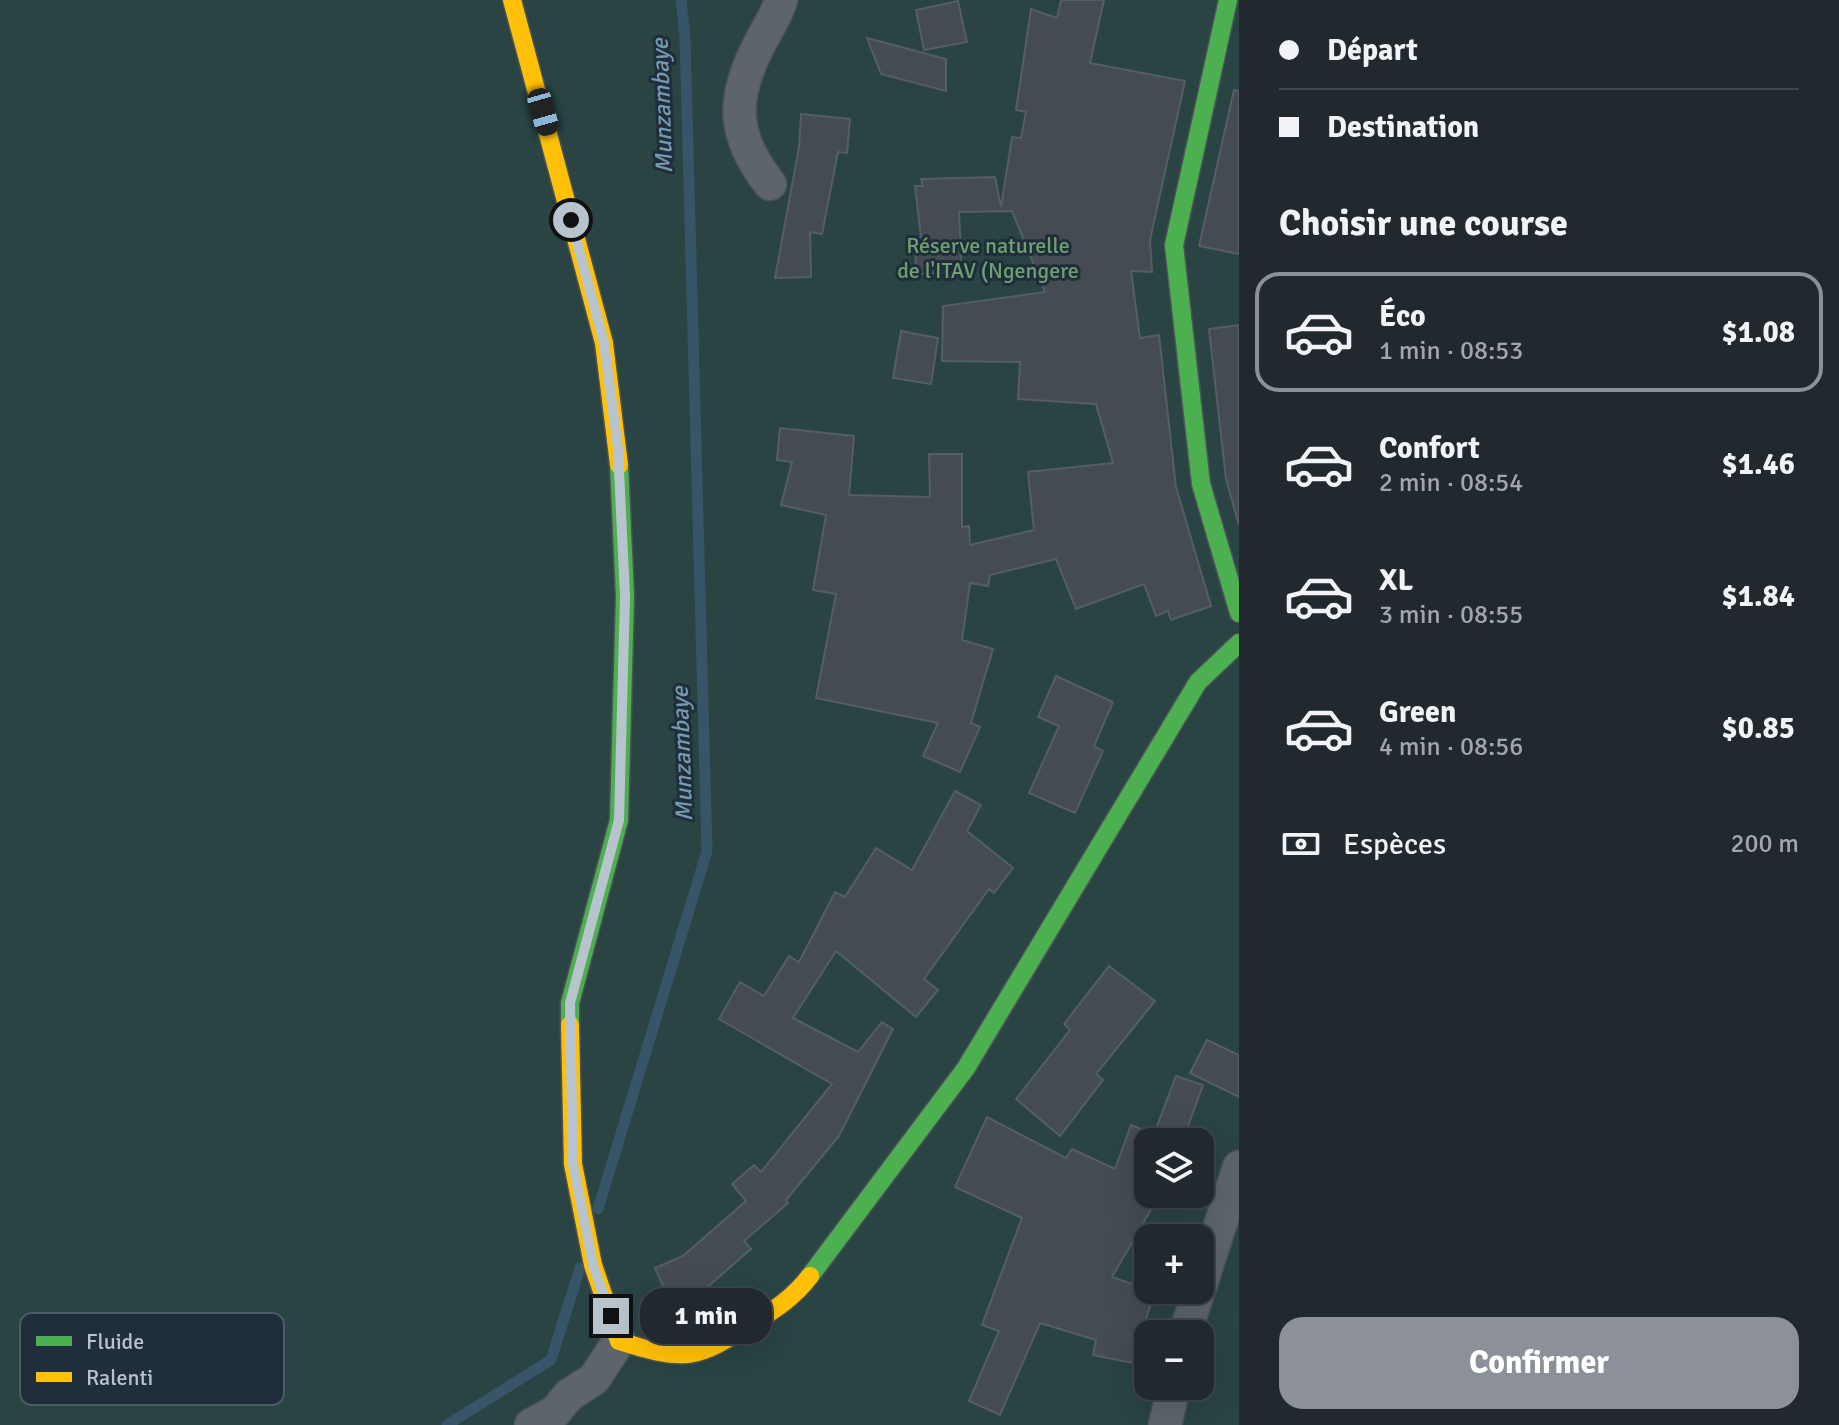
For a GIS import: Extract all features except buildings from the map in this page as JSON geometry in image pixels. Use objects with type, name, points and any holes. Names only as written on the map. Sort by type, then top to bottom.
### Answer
[{"type":"street","points":[[512,0],[604,343],[618,449],[625,596],[619,820],[570,1003],[570,1016],[573,1164],[593,1265],[619,1341]]},
{"type":"street","points":[[770,184],[752,161],[736,113],[747,69],[781,0]]},
{"type":"street","points":[[1228,0],[1174,245],[1201,484],[1239,613]]},
{"type":"street","points":[[619,1341],[654,1352],[682,1355],[708,1352],[793,1298],[966,1068],[1198,682],[1239,643]]},
{"type":"street","points":[[1214,1245],[1239,1167]]},
{"type":"street","points":[[547,1421],[569,1395],[594,1379],[619,1341]]},
{"type":"street","points":[[1165,1425],[1171,1400]]},
{"type":"green space","name":"Réserve naturelle de l'ITAV (Ngengere","points":[[0,0],[1239,0],[1239,1425],[0,1425]]},
{"type":"waterway","name":"Munzambaye","points":[[598,1209],[707,851],[685,37],[681,0]]},
{"type":"waterway","name":"Munzambaye","points":[[447,1425],[551,1360],[580,1268]]},
{"type":"traffic: fast","points":[[1228,0],[1174,245],[1201,484],[1239,613]]},
{"type":"traffic: fast","points":[[570,1025],[570,1003],[619,820],[625,596],[619,465]]},
{"type":"traffic: fast","points":[[810,1276],[966,1068],[1198,682],[1239,643]]},
{"type":"traffic: slow","points":[[512,0],[604,343],[619,465]]},
{"type":"traffic: slow","points":[[570,1025],[573,1164],[593,1265],[619,1341],[676,1354],[703,1350],[777,1308],[810,1276]]},
{"type":"route","points":[[571,220],[604,343],[618,449],[625,596],[619,820],[570,1003],[573,1164],[593,1265],[611,1316]]}]
